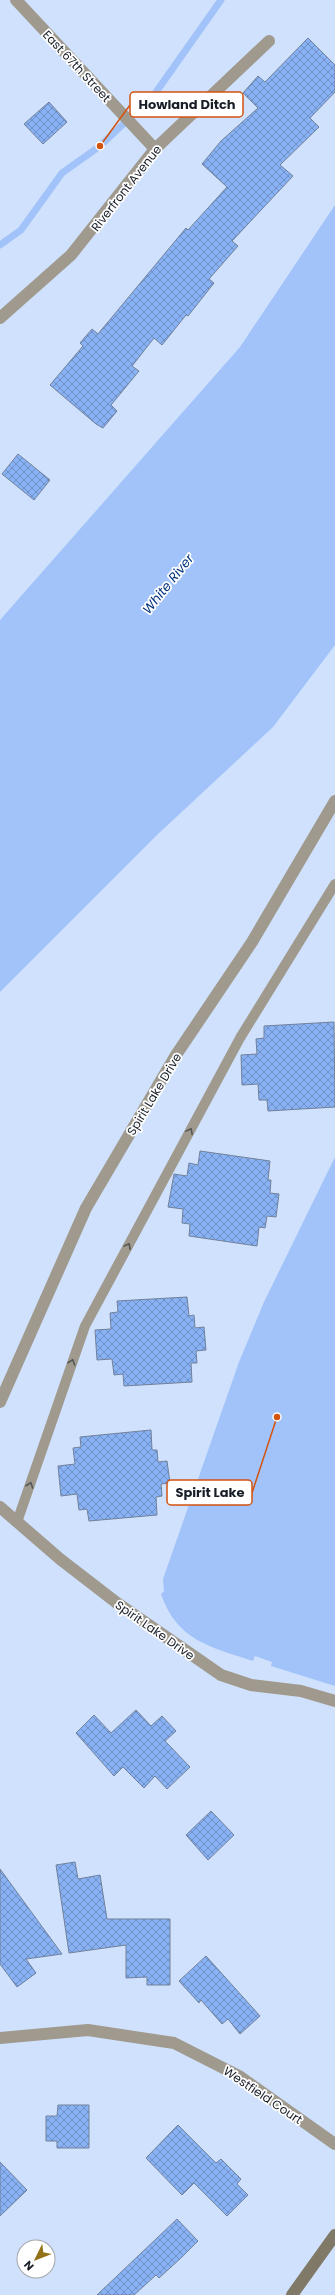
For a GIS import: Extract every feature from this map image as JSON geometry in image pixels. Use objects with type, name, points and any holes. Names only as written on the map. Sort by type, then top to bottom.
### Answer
[{"type":"street","name":"East 67th Street","points":[[16,0],[154,149]]},
{"type":"street","name":"Riverfront Avenue","points":[[0,318],[77,248],[154,149],[269,41]]},
{"type":"street","name":"Spirit Lake Drive","points":[[0,1402],[86,1208],[176,1055],[252,942],[335,801]]},
{"type":"street","name":"Spirit Lake Drive","points":[[0,1507],[117,1604],[221,1675],[251,1685],[301,1691],[335,1700]]},
{"type":"street","name":"Westfield Court","points":[[0,2038],[88,2030],[174,2043],[239,2076],[335,2144]]},
{"type":"street","points":[[292,2295],[335,2236]]},
{"type":"lane","points":[[17,1522],[85,1326],[240,1038],[335,884]]},
{"type":"water","name":"White River","points":[[335,205],[335,645],[273,727],[157,835],[0,992],[0,620],[240,347]]},
{"type":"water","points":[[335,1157],[335,1686],[271,1666],[272,1662],[255,1656],[253,1661],[197,1640],[176,1622],[168,1610],[161,1594],[164,1591],[163,1579],[239,1362],[264,1302]]},
{"type":"building","points":[[308,38],[335,65],[335,92],[310,118],[319,127],[280,165],[293,176],[232,241],[238,246],[209,279],[214,283],[188,316],[186,315],[162,345],[154,338],[132,366],[139,371],[111,405],[117,411],[103,428],[96,424],[50,385],[83,346],[80,343],[92,329],[98,334],[186,228],[188,230],[227,187],[202,164],[221,141],[258,108],[243,93],[258,76],[265,82]]},
{"type":"building","points":[[49,102],[67,122],[43,144],[24,124]]},
{"type":"building","points":[[18,454],[50,480],[34,500],[2,474]]},
{"type":"building","points":[[334,1022],[335,1107],[268,1111],[267,1100],[259,1100],[258,1084],[242,1085],[241,1055],[257,1054],[256,1039],[264,1038],[264,1026]]},
{"type":"building","points":[[200,1151],[270,1161],[268,1180],[271,1180],[270,1193],[279,1194],[276,1217],[267,1216],[265,1228],[259,1227],[257,1246],[189,1236],[190,1224],[182,1223],[183,1209],[168,1207],[174,1174],[187,1176],[189,1163],[198,1165]]},
{"type":"building","points":[[187,1297],[189,1316],[194,1315],[195,1328],[204,1327],[206,1350],[196,1351],[197,1363],[191,1363],[192,1382],[124,1386],[123,1374],[114,1375],[112,1359],[97,1360],[95,1330],[111,1329],[110,1313],[118,1312],[117,1301]]},
{"type":"building","points":[[151,1430],[152,1450],[157,1450],[158,1462],[167,1461],[170,1483],[161,1484],[162,1496],[156,1497],[157,1515],[89,1521],[87,1509],[79,1510],[77,1494],[61,1496],[58,1466],[75,1464],[73,1448],[81,1447],[80,1437]]},
{"type":"building","points":[[136,1710],[151,1726],[162,1716],[176,1731],[165,1741],[190,1767],[167,1789],[155,1776],[144,1788],[123,1767],[114,1776],[76,1733],[94,1715],[111,1733]]},
{"type":"building","points":[[211,1811],[234,1835],[208,1860],[186,1835]]},
{"type":"building","points":[[75,1862],[78,1879],[100,1875],[107,1919],[170,1919],[170,1985],[147,1985],[147,1977],[126,1978],[126,1945],[69,1953],[56,1865]]},
{"type":"building","points":[[0,1869],[62,1954],[26,1959],[36,1973],[17,1987],[0,1964]]},
{"type":"building","points":[[206,1956],[260,2016],[240,2034],[228,2019],[222,2024],[201,2000],[199,2003],[179,1981]]},
{"type":"building","points":[[58,2105],[89,2105],[89,2148],[57,2148],[57,2141],[46,2141],[46,2116],[57,2116]]},
{"type":"building","points":[[178,2125],[216,2163],[221,2159],[241,2179],[237,2184],[248,2195],[227,2216],[194,2183],[182,2195],[146,2158]]},
{"type":"building","points":[[0,2162],[27,2190],[0,2216]]},
{"type":"building","points":[[177,2219],[198,2241],[182,2257],[159,2278],[156,2275],[134,2295],[97,2295]]},
{"type":"waterway","points":[[0,245],[21,230],[62,173],[100,146],[154,95],[221,0]]},
{"type":"place","name":"Howland Ditch","points":[[100,146]]},
{"type":"place","name":"Spirit Lake","points":[[277,1417]]}]
